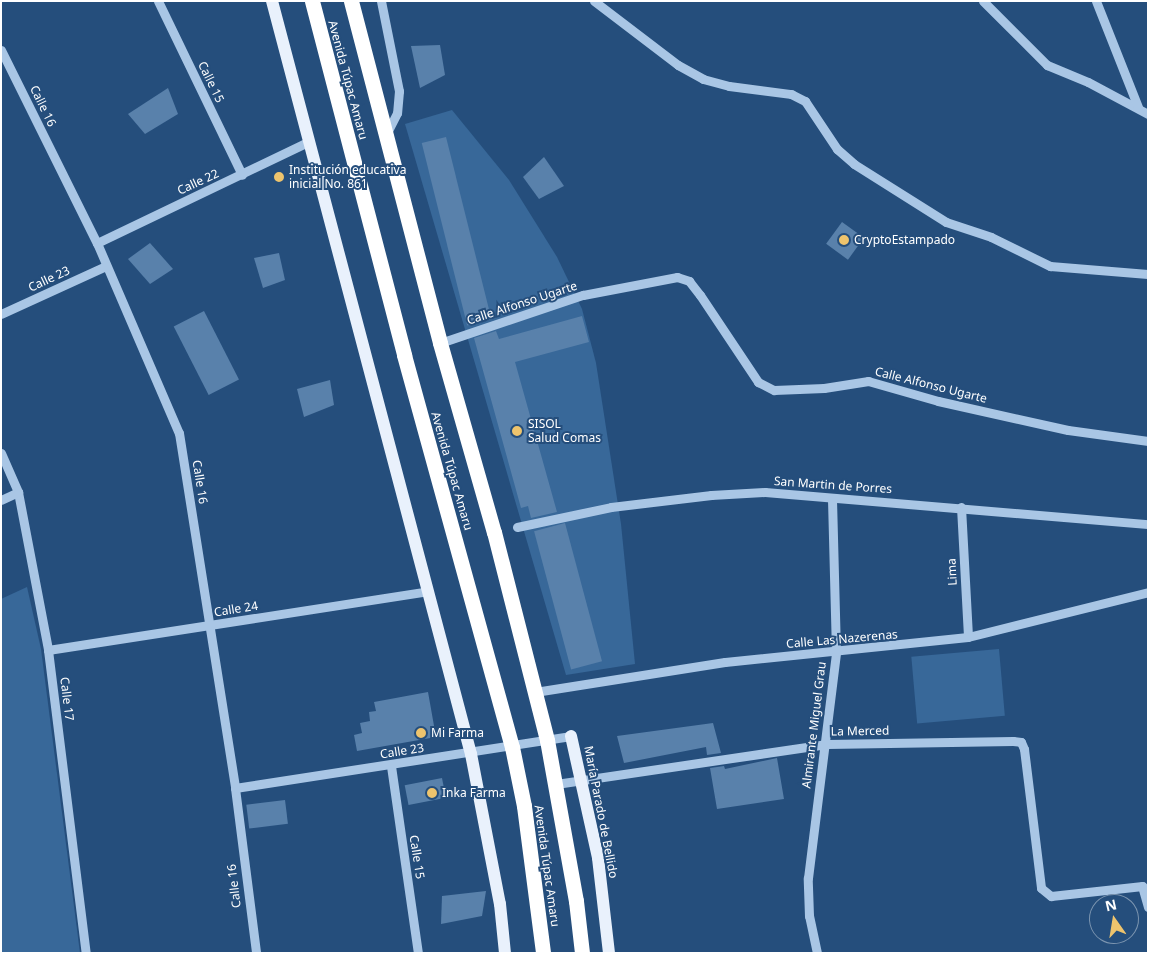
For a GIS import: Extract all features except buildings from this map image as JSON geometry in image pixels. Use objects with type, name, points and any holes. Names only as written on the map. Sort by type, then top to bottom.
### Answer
[{"type":"highway","name":"Avenida Túpac Amaru","points":[[312,1],[404,355],[512,747],[525,815],[543,953]]},
{"type":"highway","name":"Avenida Túpac Amaru","points":[[351,1],[547,740],[556,784],[582,953]]},
{"type":"main road","points":[[272,1],[471,754],[500,904],[505,953]]},
{"type":"main road","name":"María Parado de Bellido","points":[[571,736],[598,858],[609,953]]},
{"type":"street","name":"Calle 15","points":[[158,1],[242,175]]},
{"type":"street","points":[[382,1],[399,91],[397,113],[386,136]]},
{"type":"street","points":[[594,1],[703,80],[791,94],[805,101],[837,149],[854,164],[946,222],[991,236],[1050,266],[1148,274]]},
{"type":"street","points":[[983,1],[1047,65],[1138,107],[1148,114]]},
{"type":"street","points":[[1096,1],[1138,107]]},
{"type":"street","name":"Calle 16","points":[[1,50],[97,243],[179,433],[235,788],[256,953]]},
{"type":"street","name":"Calle 22","points":[[97,243],[308,142]]},
{"type":"street","name":"Calle 23","points":[[1,314],[106,266]]},
{"type":"street","name":"Calle Alfonso Ugarte","points":[[440,342],[583,295],[677,278],[689,281],[758,382],[774,390],[824,388],[868,381],[938,402],[1068,430],[1148,441]]},
{"type":"street","name":"Calle 17","points":[[1,453],[18,492],[48,650],[86,953]]},
{"type":"street","points":[[1,500],[18,492]]},
{"type":"street","name":"San Martin de Porres","points":[[517,527],[611,507],[711,495],[765,492],[1148,524]]},
{"type":"street","name":"Almirante Miguel Grau","points":[[817,953],[809,916],[808,878],[816,820],[820,762],[827,744],[836,652],[832,498]]},
{"type":"street","name":"Lima","points":[[962,507],[968,637]]},
{"type":"street","name":"Calle 24","points":[[48,650],[428,591]]},
{"type":"street","name":"Calle Las Nazerenas","points":[[535,692],[725,662],[968,637],[1148,592]]},
{"type":"street","name":"Calle 23","points":[[235,788],[471,754],[571,736]]},
{"type":"street","name":"La Merced","points":[[556,784],[827,744],[1021,742],[1041,888],[1051,896],[1142,886],[1148,907]]},
{"type":"street","name":"Calle 15","points":[[391,766],[418,953]]},
{"type":"shaded area","points":[[452,110],[509,180],[557,257],[582,309],[596,363],[621,524],[635,664],[566,675],[405,124]]},
{"type":"shaded area","points":[[27,587],[41,649],[80,953],[1,953],[1,599]]},
{"type":"shaded area","points":[[999,649],[1005,716],[917,723],[911,657]]},
{"type":"place","name":"Institución educativa inicial No. 861","points":[[279,177]]},
{"type":"place","name":"CryptoEstampado","points":[[844,240]]},
{"type":"place","name":"SISOL Salud Comas","points":[[517,431]]},
{"type":"place","name":"Mi Farma","points":[[421,733]]},
{"type":"place","name":"Inka Farma","points":[[432,793]]}]
